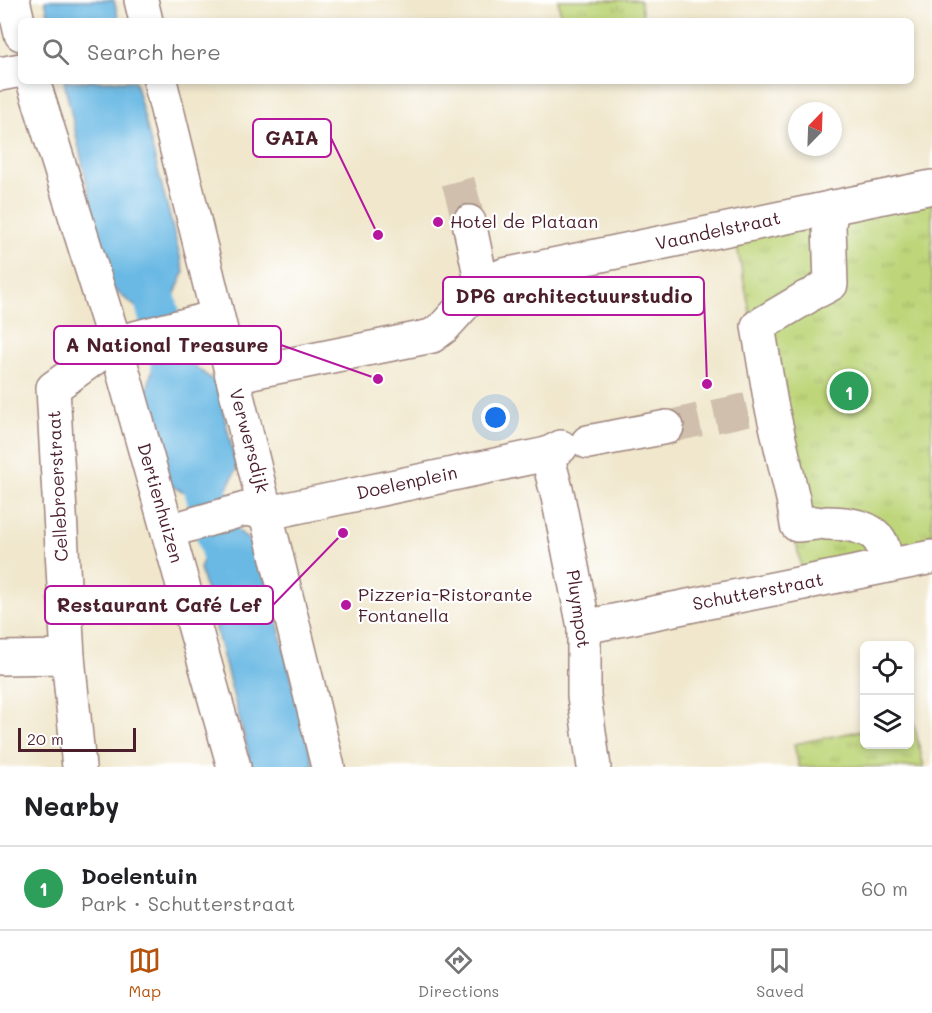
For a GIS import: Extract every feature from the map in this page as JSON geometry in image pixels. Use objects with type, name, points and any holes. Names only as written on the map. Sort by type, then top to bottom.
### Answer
[{"type":"street","points":[[13,0],[18,21]]},
{"type":"street","points":[[141,0],[145,18]]},
{"type":"street","points":[[0,74],[18,71]]},
{"type":"street","points":[[34,84],[125,340],[205,320]]},
{"type":"street","name":"Verwersdijk","points":[[161,84],[205,320],[232,376],[256,511],[328,767]]},
{"type":"street","name":"Vaandelstraat","points":[[493,280],[932,187]]},
{"type":"street","points":[[832,207],[829,225],[831,284],[758,326],[771,404],[797,525],[846,524],[866,530],[877,537],[883,548],[886,566]]},
{"type":"street","points":[[232,376],[432,336],[493,280],[469,222]]},
{"type":"street","name":"Dertienhuizen","points":[[125,340],[181,527],[234,767]]},
{"type":"street","name":"Cellebroerstraat","points":[[79,767],[68,657],[53,388],[125,340]]},
{"type":"street","name":"Doelenplein","points":[[181,527],[667,427]]},
{"type":"street","name":"Pluympot","points":[[565,448],[558,497],[584,627],[585,696],[594,767]]},
{"type":"street","name":"Schutterstraat","points":[[584,627],[932,557]]},
{"type":"street","points":[[0,658],[68,657]]},
{"type":"green space","points":[[558,0],[640,0],[643,18],[561,18]]},
{"type":"green space","points":[[932,196],[932,546],[802,572],[735,237]]},
{"type":"green space","points":[[914,724],[924,767],[799,767],[794,744],[860,731],[860,749],[914,749]]},
{"type":"water","points":[[45,0],[114,0],[118,18],[49,18]]},
{"type":"water","points":[[65,84],[136,84],[184,272],[170,305],[142,312],[110,286]]},
{"type":"water","points":[[182,356],[216,383],[237,468],[227,488],[198,497],[170,486],[144,404],[154,362]]},
{"type":"water","points":[[240,532],[259,550],[314,767],[252,767],[200,568],[211,540]]},
{"type":"waterway","points":[[143,254],[233,594]]},
{"type":"tunnel","points":[[458,181],[469,222]]},
{"type":"tunnel","points":[[667,427],[771,404]]},
{"type":"place","name":"Hotel de Plataan","points":[[438,222]]},
{"type":"place","name":"GAIA","points":[[378,235]]},
{"type":"place","name":"A National Treasure","points":[[378,379]]},
{"type":"place","name":"DP6 architectuurstudio","points":[[707,384]]},
{"type":"place","name":"Doelentuin","points":[[849,391]]},
{"type":"place","name":"Restaurant Café Lef","points":[[343,533]]},
{"type":"place","name":"Pizzeria-Ristorante Fontanella","points":[[346,605]]}]
